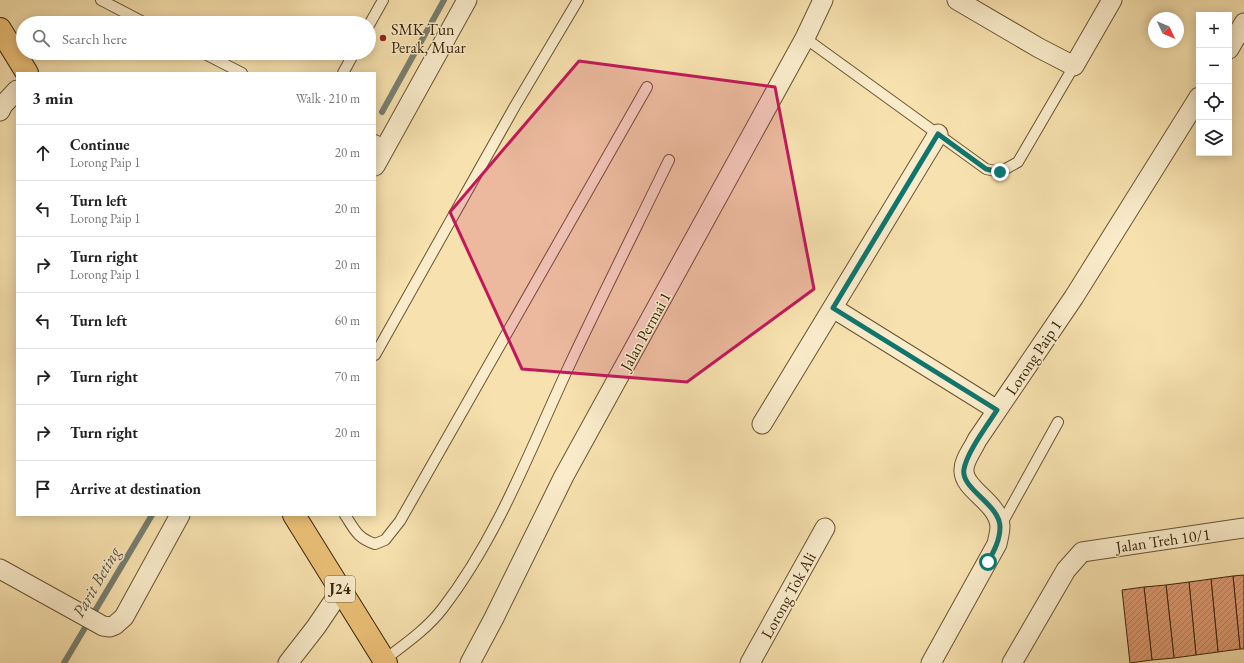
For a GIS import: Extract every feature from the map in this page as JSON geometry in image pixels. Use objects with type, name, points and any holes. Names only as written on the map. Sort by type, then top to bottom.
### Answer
[{"type":"main road","points":[[0,29],[16,55]]},
{"type":"main road","points":[[19,60],[26,72]]},
{"type":"main road","name":"J24","points":[[295,516],[385,662]]},
{"type":"street","points":[[376,162],[381,143],[467,0]]},
{"type":"street","name":"Jalan Permai 1","points":[[470,663],[564,476],[805,38],[823,0]]},
{"type":"street","points":[[957,0],[1039,48],[1074,66],[1112,0]]},
{"type":"street","points":[[1230,48],[1244,23]]},
{"type":"street","points":[[0,111],[16,91]]},
{"type":"street","name":"Lorong Paip 1","points":[[1000,527],[997,515],[988,503],[970,486],[965,478],[963,470],[968,458],[977,440],[1074,296],[1196,102]]},
{"type":"street","points":[[762,424],[938,134]]},
{"type":"street","points":[[833,308],[997,410]]},
{"type":"street","points":[[0,570],[83,616],[103,626],[110,627],[115,625],[124,617],[179,516]]},
{"type":"street","points":[[931,663],[991,556],[997,544],[1000,527]]},
{"type":"street","name":"Lorong Tok Ali","points":[[750,663],[825,528]]},
{"type":"street","name":"Jalan Treh 10/1","points":[[1012,663],[1066,570],[1082,552],[1244,528]]},
{"type":"street","points":[[288,663],[320,622],[341,590]]},
{"type":"lane","points":[[101,0],[132,16]]},
{"type":"lane","points":[[374,16],[382,0]]},
{"type":"lane","points":[[376,353],[515,106],[578,0]]},
{"type":"lane","points":[[805,38],[986,169],[1000,172],[1018,162],[1074,66]]},
{"type":"lane","points":[[217,60],[240,72]]},
{"type":"lane","points":[[344,72],[350,60]]},
{"type":"lane","points":[[346,516],[364,540],[375,544],[385,540],[400,521],[647,88]]},
{"type":"lane","points":[[385,662],[424,630],[443,609],[469,570],[493,528],[511,494],[570,365],[668,160]]},
{"type":"lane","points":[[1000,527],[1058,422]]},
{"type":"highlighted area","points":[[579,61],[775,87],[814,289],[687,382],[522,369],[450,212]]},
{"type":"building","points":[[1244,575],[1244,649],[1240,649],[1233,576]]},
{"type":"building","points":[[1233,576],[1240,649],[1218,652],[1211,579]]},
{"type":"building","points":[[1211,579],[1218,652],[1196,655],[1189,582]]},
{"type":"building","points":[[1189,582],[1196,655],[1174,658],[1166,585]]},
{"type":"building","points":[[1166,585],[1174,658],[1152,660],[1144,587]]},
{"type":"building","points":[[1144,587],[1152,660],[1130,663],[1122,590]]},
{"type":"waterway","name":"Parit Beting","points":[[382,112],[444,0]]},
{"type":"waterway","name":"Parit Beting","points":[[64,663],[151,516]]},
{"type":"place","name":"SMK Tun Perak, Muar","points":[[383,38]]},
{"type":"route","points":[[988,562],[997,544],[1000,527],[997,515],[988,503],[970,486],[965,478],[963,470],[977,440],[997,410],[833,308],[938,134],[986,169],[1000,172]]}]
